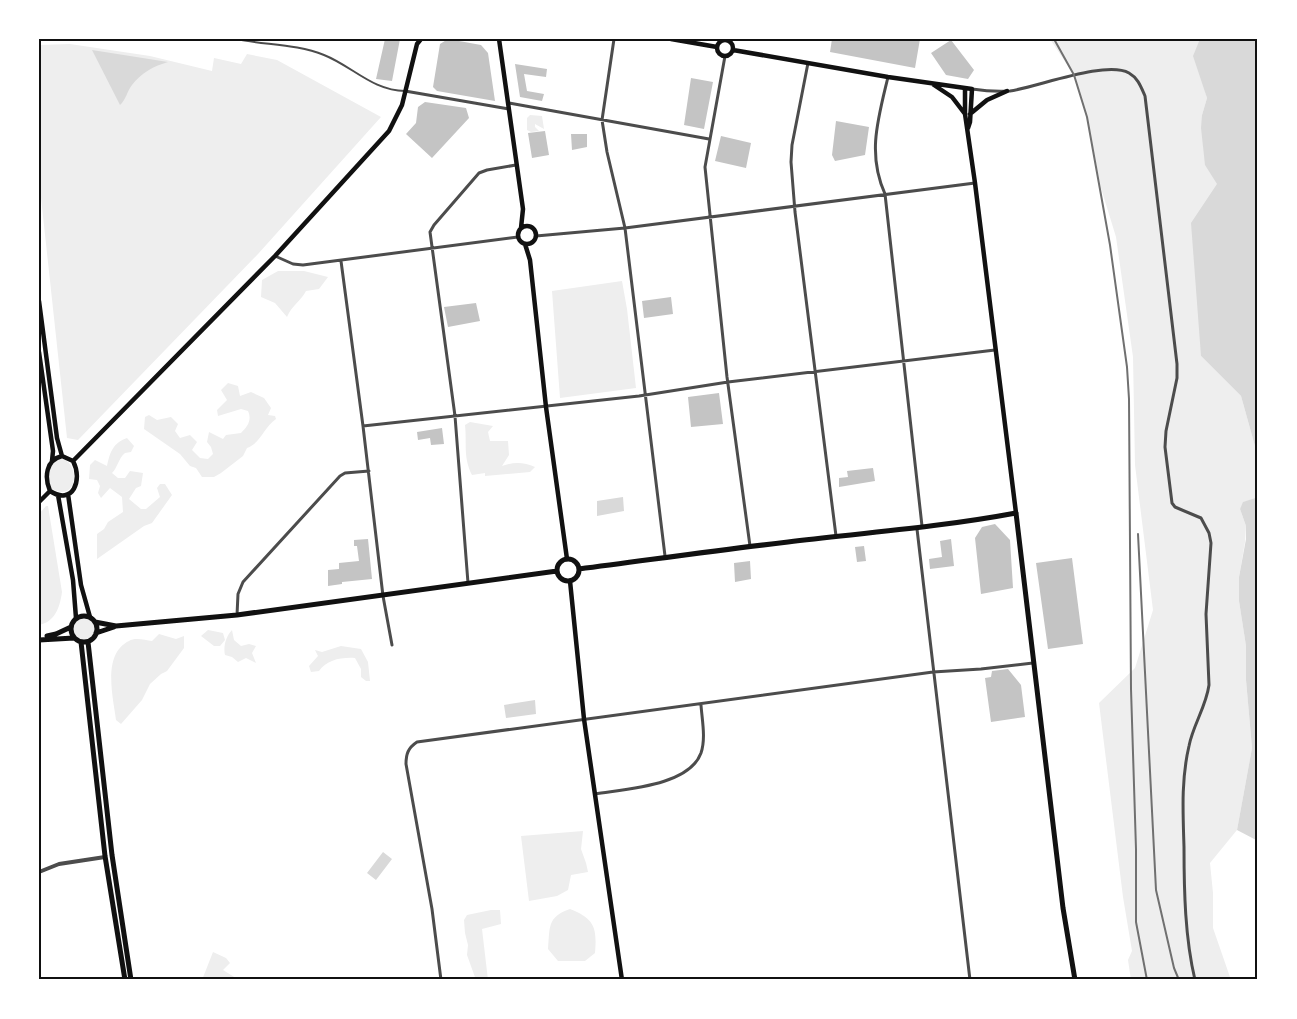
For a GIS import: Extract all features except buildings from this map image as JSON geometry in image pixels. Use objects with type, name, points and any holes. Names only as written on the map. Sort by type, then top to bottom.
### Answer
[{"type":"highway","points":[[579,569],[750,546],[963,523],[1016,513],[1063,908],[1075,980]]},
{"type":"highway","points":[[567,559],[575,562],[579,569],[577,577],[570,581],[563,580],[557,571],[560,563],[567,559]]},
{"type":"highway","points":[[85,642],[96,633],[116,626],[237,615],[557,571]]},
{"type":"highway","points":[[39,639],[71,627],[76,618],[82,616],[90,617],[95,622],[116,626]]},
{"type":"highway","points":[[95,622],[96,633]]},
{"type":"highway","points":[[71,627],[74,638]]},
{"type":"highway","points":[[39,639],[74,638],[85,642]]},
{"type":"highway","points":[[85,642],[104,773],[112,855],[131,980]]},
{"type":"highway","points":[[85,642],[95,774],[105,856],[125,980]]},
{"type":"highway","points":[[95,774],[104,773]]},
{"type":"main road","points":[[497,39],[501,50],[510,106],[523,209],[536,236],[532,243],[530,260]]},
{"type":"main road","points":[[671,39],[717,47]]},
{"type":"main road","points":[[717,47],[720,42],[727,40],[731,43],[733,50]]},
{"type":"main road","points":[[73,461],[275,256],[389,131],[397,118],[418,41]]},
{"type":"main road","points":[[717,47],[718,52],[725,56],[731,54],[733,50]]},
{"type":"main road","points":[[733,50],[972,89],[968,114]]},
{"type":"main road","points":[[932,84],[952,97],[968,114]]},
{"type":"main road","points":[[965,88],[1016,513]]},
{"type":"main road","points":[[968,114],[987,100],[1007,91]]},
{"type":"main road","points":[[523,209],[518,237],[525,244],[530,260],[546,407],[567,559]]},
{"type":"main road","points":[[521,228],[530,227]]},
{"type":"main road","points":[[525,244],[532,243]]},
{"type":"main road","points":[[39,301],[58,449],[62,456],[73,461],[77,471],[75,486],[68,494],[58,495],[50,491]]},
{"type":"main road","points":[[39,352],[53,451],[47,473],[50,491]]},
{"type":"main road","points":[[52,460],[62,456]]},
{"type":"main road","points":[[39,502],[50,491]]},
{"type":"main road","points":[[68,494],[81,585],[90,617]]},
{"type":"main road","points":[[58,495],[73,580],[76,618]]},
{"type":"main road","points":[[570,581],[584,719],[622,980]]},
{"type":"street","points":[[236,39],[294,47],[322,54],[364,79],[389,90],[602,120],[709,139]]},
{"type":"street","points":[[614,39],[602,120],[625,228],[666,558]]},
{"type":"street","points":[[725,56],[705,166],[728,382],[750,546]]},
{"type":"street","points":[[808,63],[792,144],[791,162],[836,536]]},
{"type":"street","points":[[972,89],[1007,91],[1098,70],[1116,69],[1129,73],[1139,82],[1145,96],[1177,364],[1175,391],[1166,431],[1166,461],[1174,507],[1201,518],[1209,533],[1211,543],[1206,614],[1208,694],[1189,745],[1182,799],[1184,879],[1195,980]]},
{"type":"street","points":[[888,77],[874,147],[878,179],[885,195],[904,361],[933,672],[970,980]]},
{"type":"street","points":[[468,583],[455,416],[430,232],[479,173],[516,165]]},
{"type":"street","points":[[536,236],[625,228],[975,183]]},
{"type":"street","points":[[275,256],[292,264],[303,265],[518,237]]},
{"type":"street","points":[[341,261],[383,596],[392,645]]},
{"type":"street","points":[[39,347],[46,346]]},
{"type":"street","points":[[363,426],[546,407],[728,382],[995,350]]},
{"type":"street","points":[[237,615],[238,594],[243,582],[340,476],[345,473],[369,471]]},
{"type":"street","points":[[441,980],[432,909],[406,764],[408,749],[417,742],[933,672],[1033,663]]},
{"type":"street","points":[[595,794],[656,784],[671,779],[689,768],[700,754],[703,744],[701,705]]},
{"type":"street","points":[[39,872],[59,864],[112,855]]},
{"type":"shaded area","points":[[1050,39],[1200,39],[1207,98],[1202,115],[1217,184],[1201,356],[1241,396],[1258,457],[1258,497],[1244,502],[1240,509],[1246,526],[1239,577],[1239,601],[1246,646],[1246,680],[1252,748],[1237,830],[1210,863],[1213,928],[1231,980],[1131,980],[1128,960],[1132,951],[1099,703],[1135,668],[1153,610],[1135,465],[1133,357],[1116,237],[1101,188],[1087,117],[1074,75]]},
{"type":"shaded area","points":[[1200,39],[1258,39],[1258,457],[1241,396],[1201,356],[1191,223],[1217,184],[1205,165],[1201,128],[1207,98],[1193,56]]},
{"type":"shaded area","points":[[70,44],[150,56],[212,71],[214,58],[241,64],[247,54],[277,60],[381,117],[258,254],[78,440],[67,438],[39,179],[39,45]]},
{"type":"shaded area","points":[[92,50],[168,62],[139,77],[130,87],[120,105]]},
{"type":"shaded area","points":[[530,115],[542,116],[544,129],[535,124],[539,131],[527,130],[527,118]]},
{"type":"shaded area","points":[[278,271],[304,271],[328,277],[319,289],[306,291],[287,317],[275,303],[261,297],[262,280]]},
{"type":"shaded area","points":[[622,281],[636,388],[560,398],[552,291]]},
{"type":"shaded area","points":[[228,383],[238,386],[240,396],[251,392],[264,398],[271,408],[268,415],[275,416],[276,419],[252,446],[247,448],[243,456],[214,477],[202,477],[196,468],[190,466],[180,454],[144,429],[145,417],[149,415],[157,420],[171,417],[178,424],[175,431],[180,438],[190,435],[197,442],[192,450],[200,458],[208,459],[213,454],[207,442],[209,432],[223,439],[226,435],[241,433],[249,420],[248,411],[241,409],[218,416],[217,410],[227,400],[221,390]]},
{"type":"shaded area","points":[[470,422],[493,426],[488,432],[490,441],[508,441],[509,455],[502,466],[518,463],[535,467],[530,472],[472,475],[467,462],[465,425]]},
{"type":"shaded area","points":[[127,438],[134,446],[131,452],[123,455],[112,473],[118,478],[125,478],[130,471],[143,473],[141,486],[136,488],[129,499],[141,509],[146,509],[160,497],[157,488],[160,484],[165,484],[172,495],[152,523],[144,526],[97,559],[97,534],[108,522],[123,512],[122,497],[110,488],[101,498],[98,493],[100,486],[97,480],[89,479],[90,465],[95,460],[107,466],[113,449]]},
{"type":"shaded area","points":[[61,458],[72,467],[74,481],[72,487],[61,492],[52,489],[49,470],[56,460]]},
{"type":"shaded area","points":[[623,497],[624,511],[597,516],[597,501]]},
{"type":"shaded area","points":[[1258,497],[1258,841],[1237,830],[1252,748],[1246,680],[1246,646],[1239,601],[1239,577],[1246,539],[1246,526],[1240,509],[1243,502]]},
{"type":"shaded area","points":[[48,506],[62,592],[56,613],[49,621],[39,625],[39,514]]},
{"type":"shaded area","points":[[84,617],[89,618],[95,624],[95,634],[89,640],[84,641],[79,640],[73,634],[72,629],[73,624],[79,618]]},
{"type":"shaded area","points":[[208,630],[223,633],[225,640],[220,646],[214,646],[201,636]]},
{"type":"shaded area","points":[[232,630],[234,640],[241,646],[249,644],[256,646],[252,653],[256,663],[246,658],[238,662],[225,655],[224,649]]},
{"type":"shaded area","points":[[159,634],[176,639],[184,636],[184,648],[167,671],[150,684],[142,700],[121,724],[116,720],[111,677],[115,656],[121,647],[131,640],[152,641]]},
{"type":"shaded area","points":[[341,646],[361,649],[368,662],[370,681],[361,677],[361,669],[355,658],[335,660],[326,664],[319,671],[311,672],[309,666],[318,656],[315,650],[322,652]]},
{"type":"shaded area","points":[[535,700],[536,714],[506,718],[504,705]]},
{"type":"shaded area","points":[[583,831],[581,849],[588,872],[571,875],[568,890],[557,896],[529,901],[521,836]]},
{"type":"shaded area","points":[[383,852],[392,859],[376,880],[367,873]]},
{"type":"shaded area","points":[[570,909],[585,917],[593,925],[595,931],[595,953],[585,961],[558,961],[548,949],[553,919]]},
{"type":"shaded area","points":[[500,910],[501,924],[482,929],[488,980],[476,980],[467,955],[468,945],[464,920],[467,915]]},
{"type":"shaded area","points":[[213,952],[226,958],[230,963],[223,970],[239,980],[202,980]]},
{"type":"railway","points":[[1054,39],[1074,75],[1087,117],[1110,245],[1127,367],[1136,922],[1147,980]]},
{"type":"railway","points":[[1138,534],[1156,890],[1174,968],[1179,980]]}]
